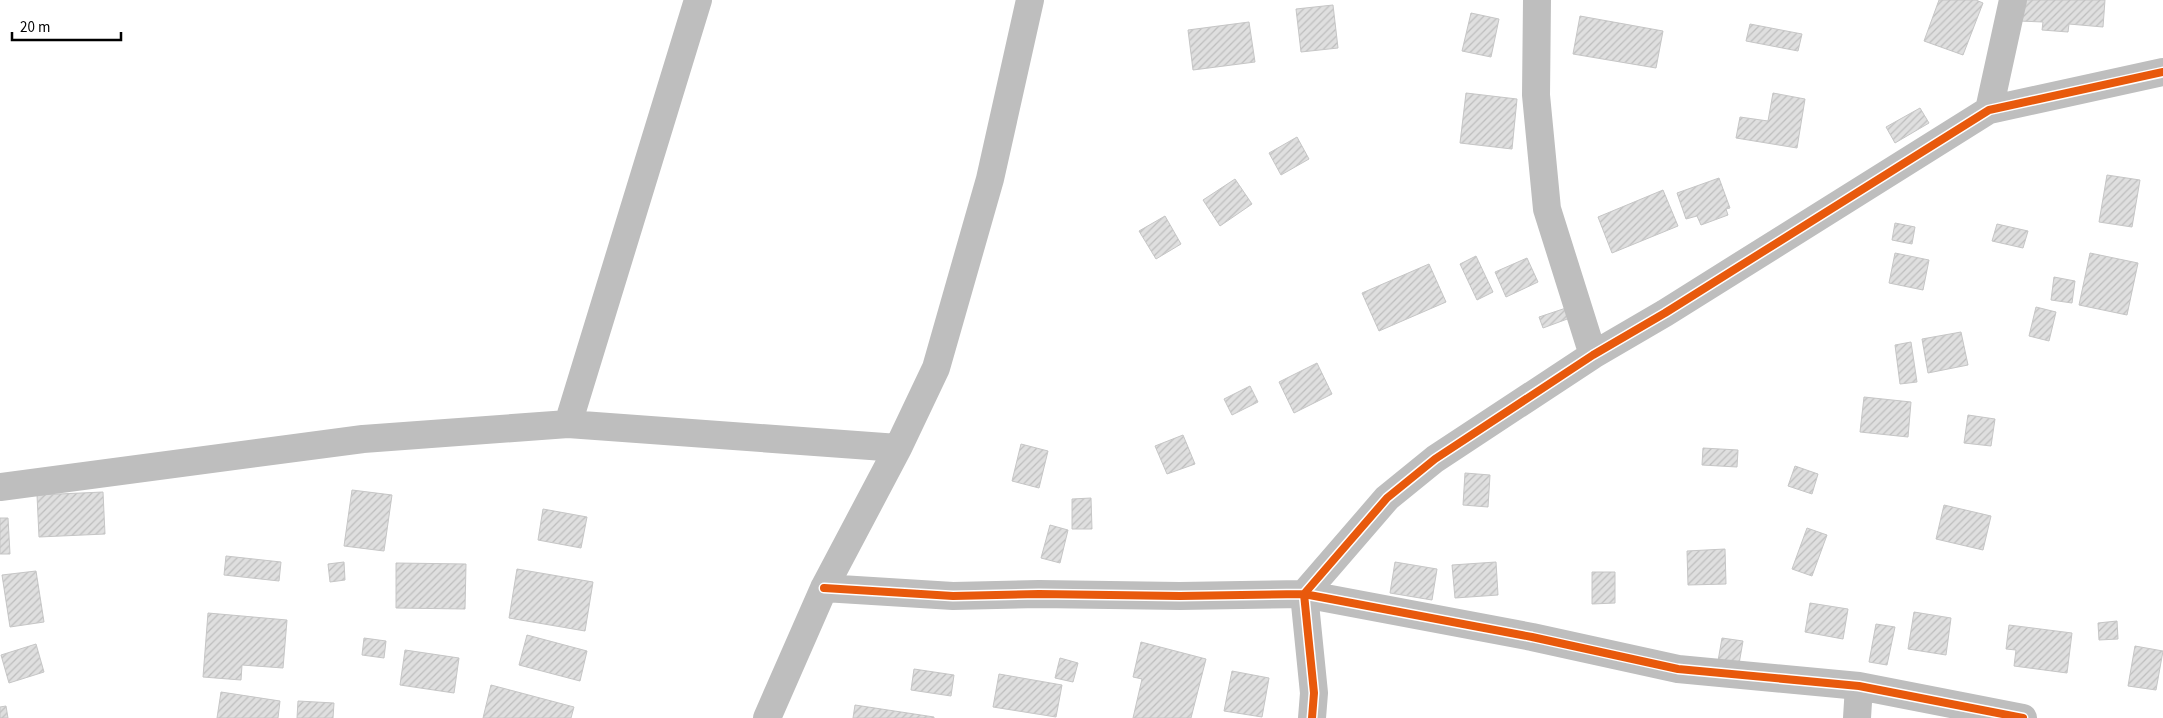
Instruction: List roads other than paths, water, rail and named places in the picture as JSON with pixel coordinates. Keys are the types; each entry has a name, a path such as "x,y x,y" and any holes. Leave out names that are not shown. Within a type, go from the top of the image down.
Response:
{"street":[{"path":"568,424 698,0"},
{"path":"767,718 824,588 898,448 936,368 990,179 1030,0"},
{"path":"1537,0 1536,95 1547,209 1593,355"},
{"path":"1989,110 2013,0"},
{"path":"1312,718 1314,693 1304,594 1387,498 1435,459 1593,355 1665,313 1989,110 2163,72"},
{"path":"0,487 363,439 568,424 898,448"},
{"path":"824,588 953,596 1039,594 1180,596 1304,594 1532,637 1678,669 1859,686 2023,718"},
{"path":"1857,718 1859,686"}]}
